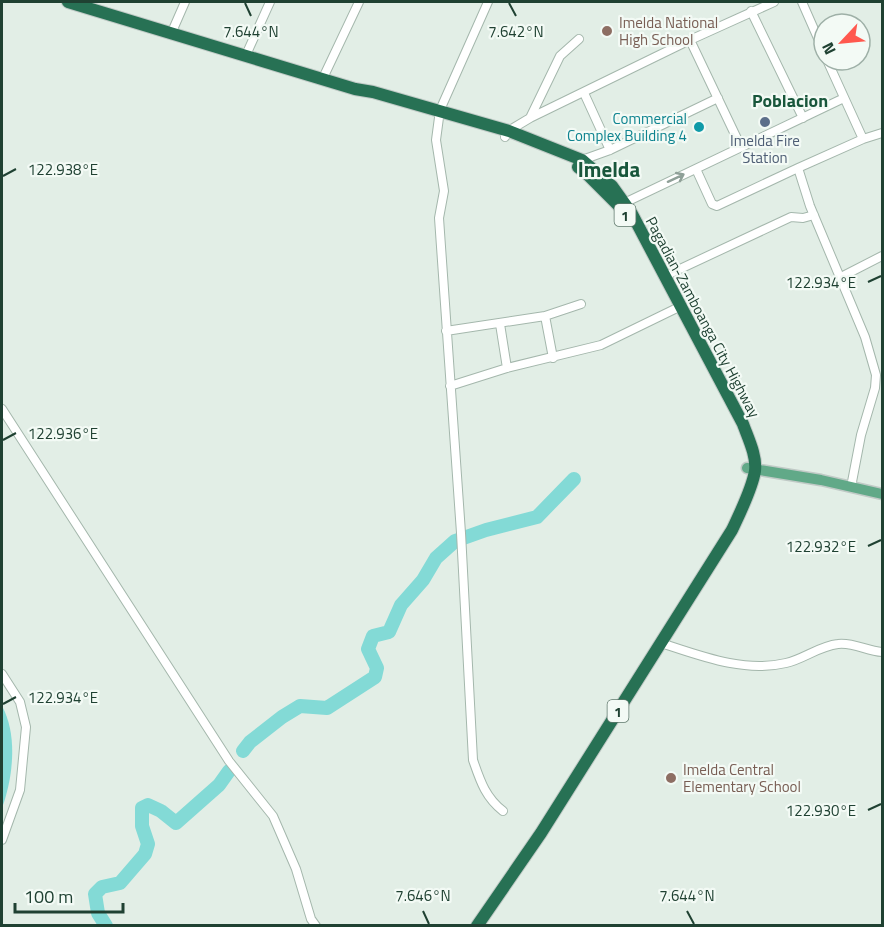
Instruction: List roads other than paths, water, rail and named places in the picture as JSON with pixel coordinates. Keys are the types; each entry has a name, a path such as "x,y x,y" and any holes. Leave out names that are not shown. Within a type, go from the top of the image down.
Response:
{"highway":[{"name":"Pagadian-Zamboanga City Highway","path":"68,2 355,89 373,92 582,160 612,186 740,429 751,469"},
{"name":"Pagadian-Zamboanga City Highway","path":"477,926 541,833 732,530 748,491 753,450 743,424 638,224 621,204 585,172 539,147 507,134"}],"main road":[{"path":"751,469 882,494"}],"street":[{"path":"171,34 185,2"},
{"path":"246,55 270,2"},
{"path":"323,78 359,2"},
{"path":"488,2 440,114 436,140 444,191 439,218 473,760 481,785 492,802 503,811"},
{"path":"507,134 530,118 774,2"},
{"path":"802,2 812,25"},
{"path":"751,11 803,118"},
{"path":"530,118 560,56 579,39"},
{"path":"690,40 741,147"},
{"path":"833,72 863,139"},
{"path":"584,93 610,150"},
{"path":"582,160 610,150 717,98"},
{"path":"621,204 844,98"},
{"path":"696,169 712,204 717,206 863,139 879,134"},
{"path":"798,168 813,212 865,337 876,375 875,388 861,435 851,487"},
{"path":"665,276 791,217 803,218 813,212"},
{"path":"841,278 882,256"},
{"path":"446,332 545,316 580,304"},
{"path":"450,386 507,368 553,358 610,341 677,308"},
{"path":"545,316 553,358"},
{"path":"500,324 507,368"},
{"path":"2,409 229,761 273,816 296,869 311,918 316,926"},
{"path":"661,643 757,668 790,662 836,644 847,644 882,652"},
{"path":"2,674 20,702 26,727 20,790 2,840"}],"water":[{"path":"2,706 10,730 12,757 9,783 2,808"}],"waterway":[{"path":"243,751 250,742 300,706 327,708 375,677 377,668 368,649 373,636 389,632 401,605 423,580 436,558 455,541 486,530 537,517 574,479"},
{"path":"106,926 98,913 95,894 102,887 120,883 145,854 148,844 142,826 142,808 148,805 161,811 176,823 219,785 229,771"}],"place":[{"name":"Imelda National High School","path":"607,31"},
{"name":"Imelda Fire Station","path":"765,122"},
{"name":"Commercial Complex Building 4","path":"699,127"},
{"name":"Imelda Central Elementary School","path":"671,778"}],"district":[{"name":"Poblacion","path":"790,100"},
{"name":"Imelda","path":"609,169"}]}
